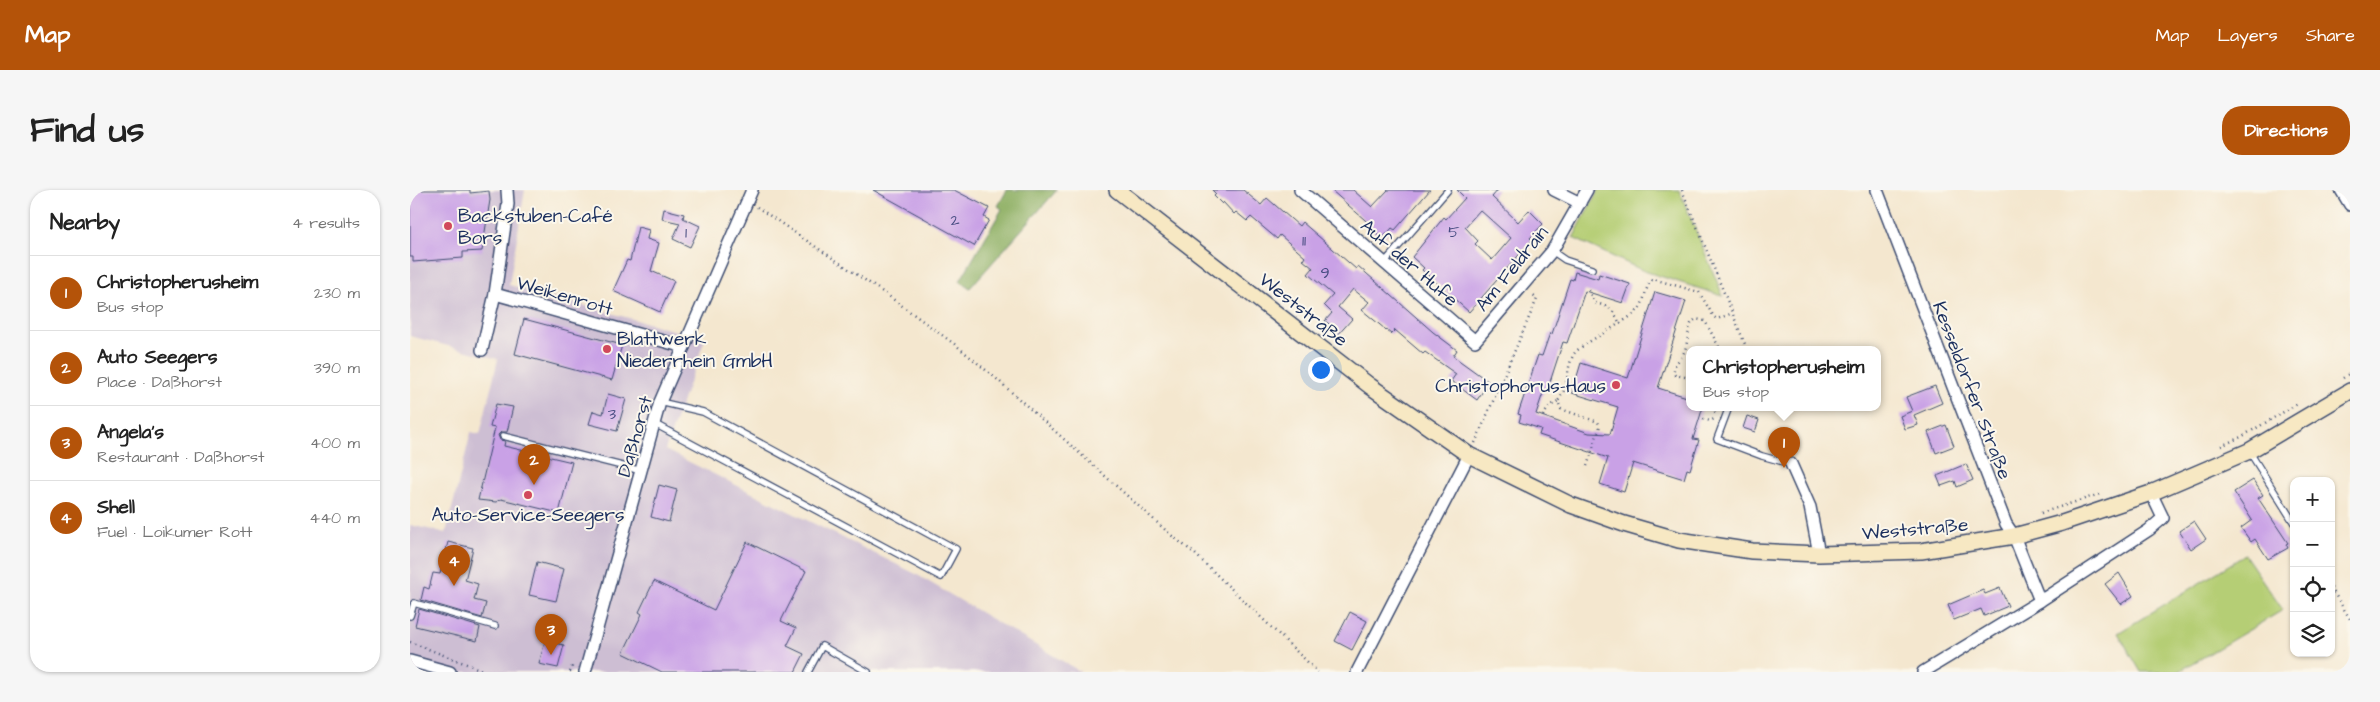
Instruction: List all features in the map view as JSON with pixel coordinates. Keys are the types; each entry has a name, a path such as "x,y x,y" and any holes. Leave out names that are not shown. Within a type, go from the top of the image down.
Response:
{"main road":[{"name":"Weststraße","path":"1117,190 1370,386 1469,456 1518,482 1571,505 1624,524 1679,540 1752,550 1819,554 1921,551 2014,536 2062,523 2151,493 2249,451 2350,391"}],"street":[{"name":"Weikenrott","path":"482,350 495,294 508,204 507,190"},
{"name":"Auf der Hufe","path":"1300,190 1475,341"},
{"path":"1554,190 1580,203"},
{"name":"Am Feldrain","path":"1475,341 1552,251 1587,190"},
{"name":"Kesseldorfer Straße","path":"1877,190 2006,524 2014,536 2040,601"},
{"path":"2341,190 2350,205"},
{"name":"Daßhorst","path":"585,672 660,402 749,195"},
{"name":"Weikenrott","path":"495,294 684,347"},
{"path":"1357,672 1469,456"},
{"path":"1791,464 1810,507 1819,554"},
{"path":"1923,672 2040,601 2149,530 2163,518 2151,493"},
{"path":"410,661 450,672"}],"lane":[{"path":"1384,263 1448,190"},
{"path":"1552,251 1565,260 1592,269"},
{"path":"653,423 941,576 956,549 703,412 660,402"},
{"path":"1728,411 1717,439 1791,464"},
{"path":"503,436 642,471"},
{"path":"2249,451 2293,522"},
{"path":"410,616 414,603 495,626"},
{"path":"808,672 822,646 868,672"}],"path":[{"path":"1682,190 1746,346"},
{"path":"749,195 890,297 999,381 1171,535 1194,553 1318,672"},
{"path":"1542,416 1563,395 1575,352 1637,311 1644,298 1648,283 1652,279 1699,292 1717,319 1733,313"},
{"path":"1469,456 1537,299 1521,288"},
{"path":"1588,290 1595,303 1610,306 1613,309 1620,322"},
{"path":"1686,378 1680,378 1673,371 1674,366 1683,353 1692,322 1696,319 1705,321 1718,346"},
{"path":"1558,400 1561,409 1598,422 1600,426 1587,466"},
{"path":"1703,419 1710,421 1716,414 1715,411"},
{"path":"2335,595 2350,620"},
{"path":"410,642 487,672"}],"shaded area":[{"path":"410,190 525,190 509,285 705,339 665,450 914,573 1081,672 410,672 410,525 446,533 471,432 480,434 498,359 410,336"}],"green space":[{"path":"1007,190 1057,190 970,288 960,281 1002,209 998,206"},
{"path":"1598,190 1679,190 1723,296 1644,271 1573,238"},
{"path":"2245,555 2283,610 2178,672 2141,672 2118,633"}],"building":[{"name":"Backstuben-Café Bors","path":"410,190 470,190 470,193 489,191 490,200 482,251 463,252 463,258 413,262 413,257 410,257"},
{"path":"873,190 954,190 989,208 984,217 989,220 974,246"},
{"path":"1212,190 1243,190 1261,205 1267,198 1299,226 1302,222 1356,269 1358,266 1433,332 1457,350 1453,356 1489,382 1477,400 1451,381 1456,374 1425,352 1423,354 1395,330 1391,334 1362,310 1369,302 1353,289 1338,307 1352,319 1336,337 1328,330 1332,326 1325,321 1332,313 1324,305 1333,295 1308,274 1313,268 1303,260 1305,257 1280,235 1277,239 1251,217 1247,221 1236,212 1234,214 1223,202 1222,204 1214,196 1216,194"},
{"path":"1331,190 1353,190 1372,207 1388,190 1430,190 1395,230 1392,228 1382,239 1371,229 1373,227"},
{"path":"1457,190 1498,190 1492,197 1518,222 1529,210 1543,224 1530,238 1532,240 1469,312 1422,270 1424,268 1412,257 1444,217 1446,219 1465,198","holes":["1480,210 1511,238 1492,260 1475,244 1478,241 1465,227"]},
{"path":"664,209 684,214 683,218 700,226 690,247 673,239 680,223 662,219"},
{"path":"638,227 649,230 647,239 659,243 651,271 674,281 660,312 613,291 627,260 630,261"},
{"name":"Christophorus-Haus","path":"1575,272 1598,279 1599,274 1630,284 1623,303 1585,291 1567,343 1563,342 1547,391 1544,390 1536,414 1589,433 1610,434 1618,407 1572,393 1581,363 1628,378 1655,292 1686,301 1658,388 1686,397 1686,411 1702,411 1693,439 1699,440 1690,470 1687,469 1684,479 1633,463 1624,492 1600,484 1608,458 1539,435 1541,429 1519,422 1521,415 1518,414 1538,355 1542,356 1550,333 1552,334 1570,279 1573,280"},
{"path":"524,319 622,345 612,380 515,354"},
{"path":"1935,386 1942,403 1914,415 1918,425 1905,429 1900,416 1912,411 1906,397"},
{"path":"608,394 626,399 617,431 589,424 593,411 603,414"},
{"path":"496,404 513,407 507,432 501,432 498,435 500,440 505,441 504,446 572,462 559,513 501,499 496,502 478,500 495,428 490,427"},
{"path":"1747,416 1759,420 1755,432 1743,428"},
{"path":"1946,425 1954,446 1936,453 1928,432"},
{"path":"1966,464 1973,480 1957,487 1955,481 1941,486 1937,476"},
{"path":"2253,480 2263,495 2258,498 2288,543 2286,544 2288,548 2268,559 2255,539 2251,542 2241,528 2252,520 2234,492"},
{"path":"659,485 677,490 669,522 651,517"},
{"path":"2194,521 2206,539 2191,549 2179,531"},
{"path":"448,542 473,548 465,580 478,584 474,600 486,603 482,618 421,600 424,587 429,589 433,573 440,574"},
{"path":"747,542 806,571 781,621 796,628 787,646 804,654 795,672 662,672 623,653 642,614 639,612 654,581 714,610"},
{"path":"537,562 564,569 556,601 529,595"},
{"path":"2119,573 2133,596 2121,604 2105,584"},
{"path":"2000,588 2008,606 1984,616 1981,609 1954,620 1948,605 1983,590 1985,594"},
{"path":"419,609 480,627 477,641 415,626"},
{"path":"1350,612 1367,621 1352,650 1335,641"},
{"path":"545,641 564,645 558,668 539,664"}],"place":[{"name":"Backstuben-Café Bors","path":"448,226"},
{"name":"Blattwerk Niederrhein GmbH","path":"607,349"},
{"name":"Christophorus-Haus","path":"1616,385"},
{"name":"Christopherusheim","path":"1784,468"},
{"name":"Auto Seegers","path":"534,485"},
{"name":"Auto-Service-Seegers","path":"528,495"},
{"name":"Shell","path":"454,586"},
{"name":"Angela's","path":"551,655"}]}
